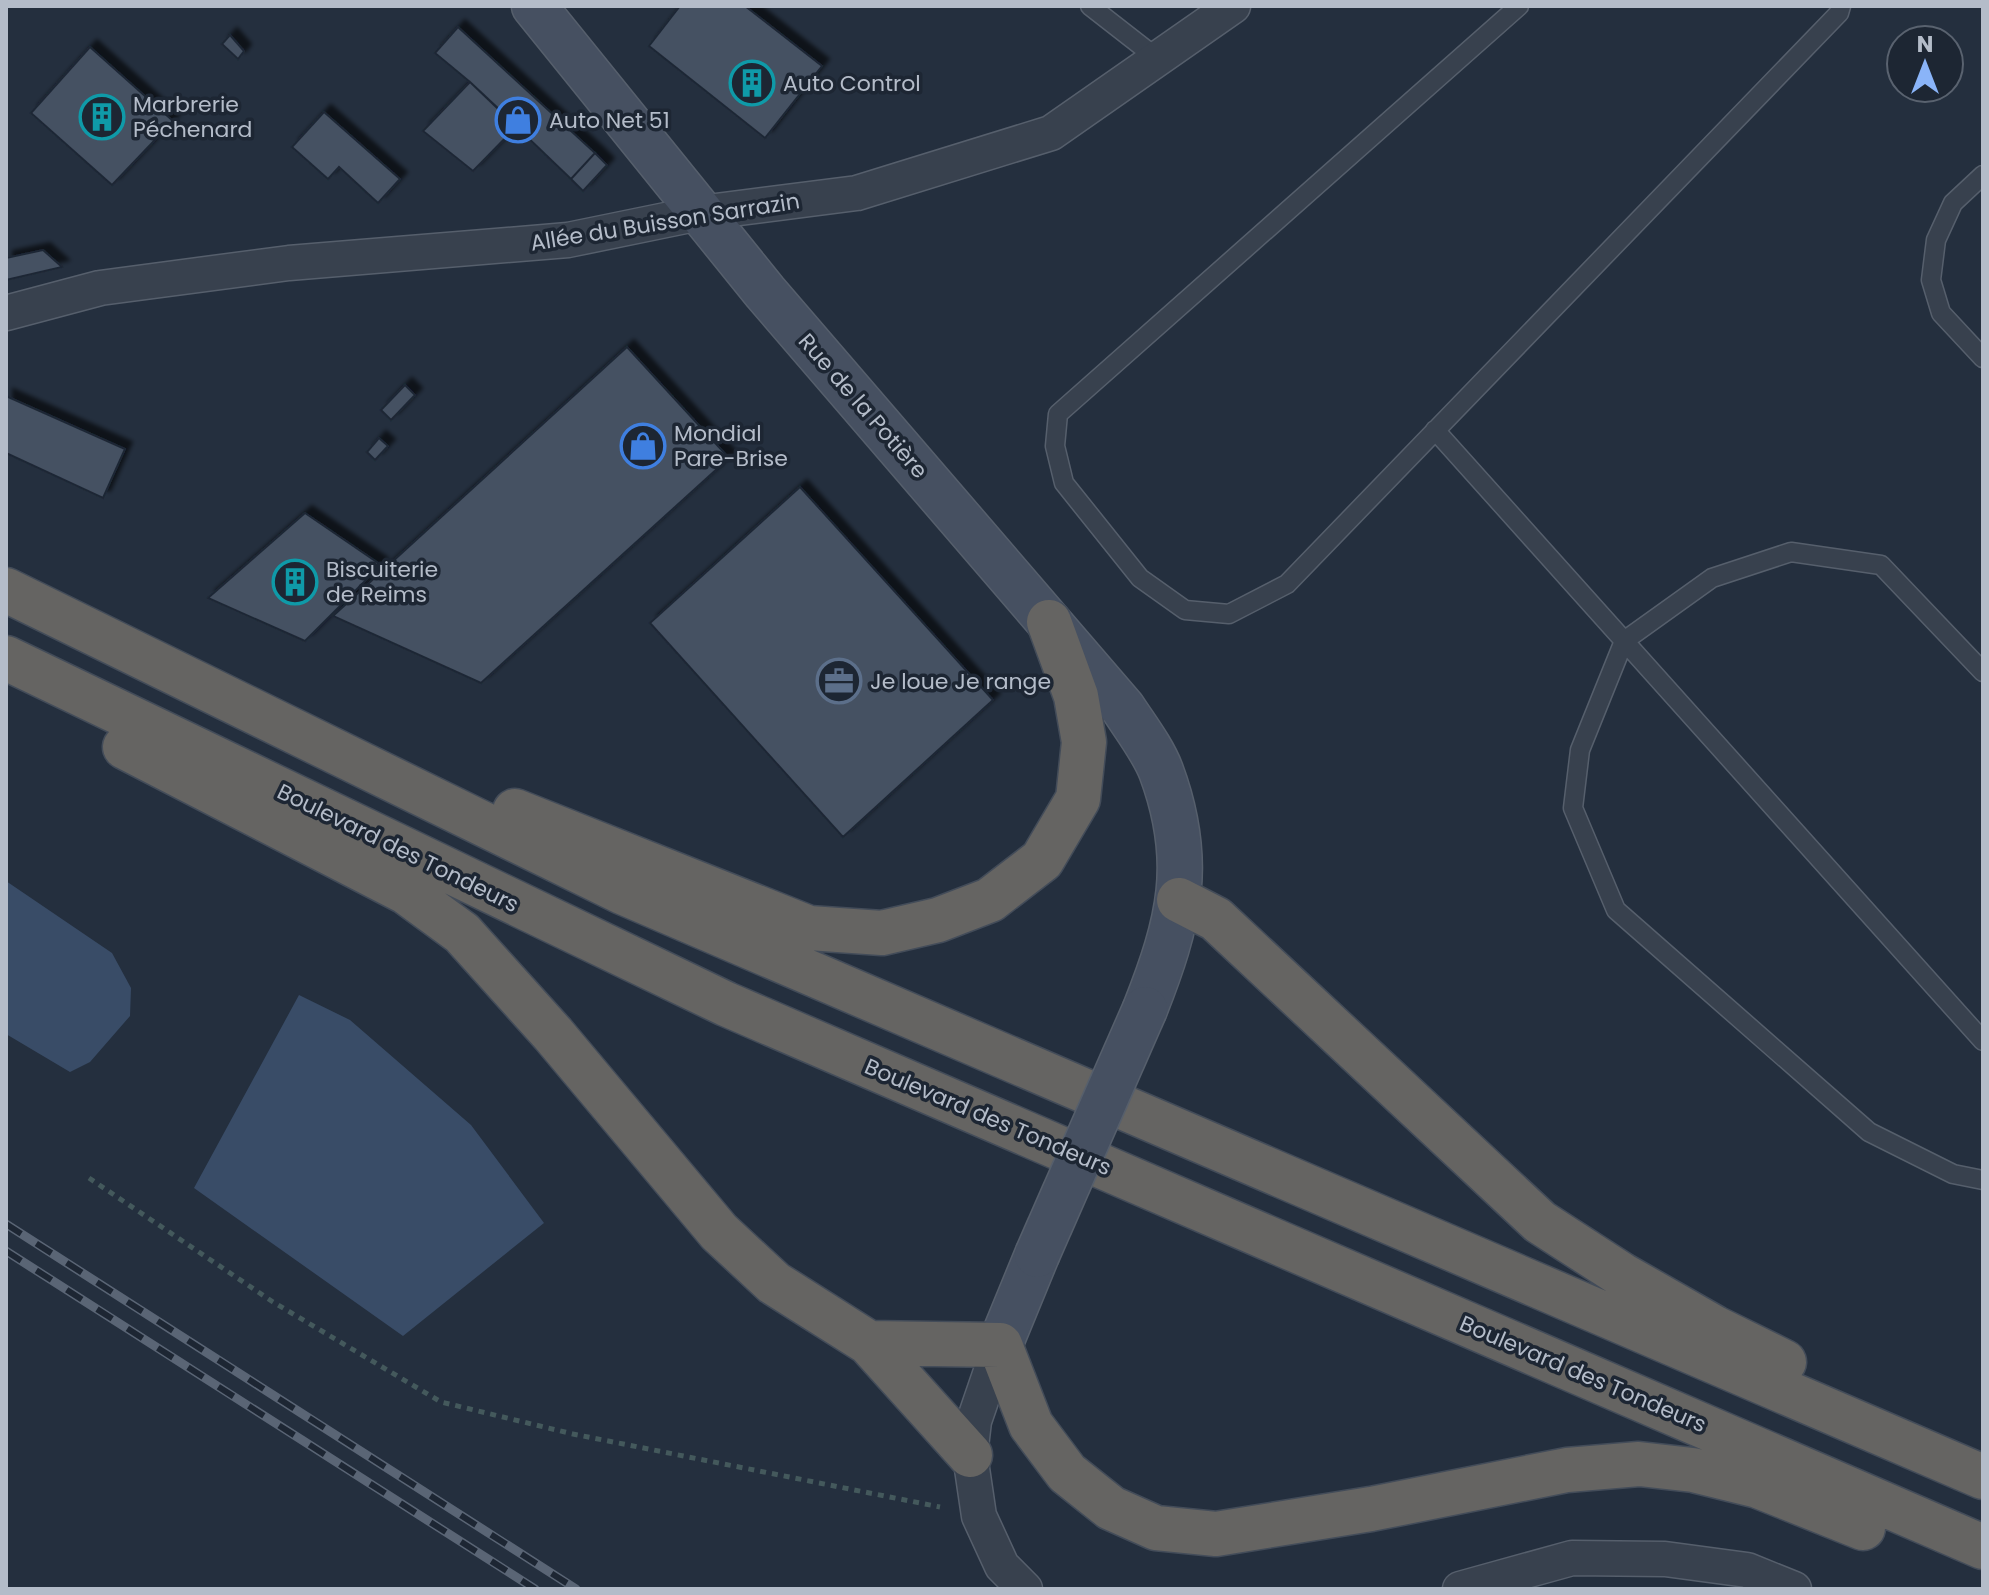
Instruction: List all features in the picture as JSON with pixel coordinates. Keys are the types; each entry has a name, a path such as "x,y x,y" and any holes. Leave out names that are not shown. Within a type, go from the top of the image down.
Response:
{"highway":[{"path":"6,590 622,892 1983,1477"},
{"path":"209,689 809,928 882,933 938,920 990,900 1042,860 1078,799 1084,742 1076,696 1049,622"},
{"name":"Boulevard des Tondeurs","path":"6,658 726,1004 1983,1547"},
{"path":"6,668 103,736 406,892 462,933 553,1034 719,1232 774,1283 869,1343 970,1455"},
{"path":"1179,900 1216,919 1540,1222 1622,1275 1715,1328 1983,1452"},
{"path":"869,1343 1000,1345 1031,1425 1067,1473 1111,1508 1156,1528 1216,1534 1371,1509 1567,1470 1639,1464 1693,1470 1758,1486 1838,1516 1983,1579"}],"main road":[{"name":"Rue de la Potière","path":"534,6 765,292 1123,708 1161,769 1174,816 1181,868 1179,900 1166,956 1000,1345"}],"street":[{"name":"Allée du Buisson Sarrazin","path":"6,313 100,288 289,263 568,240 700,213 857,193 1051,133 1233,6"},
{"path":"1000,1345 974,1421 970,1455 979,1516 1002,1566 1025,1589"},
{"path":"1460,1589 1572,1558 1665,1559 1747,1570 1794,1589"}],"lane":[{"path":"1090,6 1158,59"},
{"path":"1519,6 1058,414 1055,446 1064,483 1140,578 1185,610 1229,614 1287,584 1839,13 1841,6"},
{"path":"1983,175 1953,203 1936,240 1931,280 1941,313 1983,358"},
{"path":"1435,430 1983,1041"},
{"path":"1983,672 1881,565 1791,552 1712,578 1624,641 1580,750 1573,808 1616,910 1869,1132 1953,1174 1983,1180"}],"path":[{"path":"89,1178 273,1302 441,1402 573,1434 979,1516"}],"water":[{"path":"6,881 112,953 131,988 130,1016 90,1062 70,1072 6,1034"},
{"path":"299,995 350,1020 471,1125 544,1223 403,1336 194,1188"}],"building":[{"name":"Auto Control","path":"680,6 745,6 822,66 765,138 649,46"},
{"path":"458,27 595,153 571,179 470,82 435,53"},
{"path":"230,35 244,51 238,59 222,44"},
{"name":"Marbrerie Péchenard","path":"90,47 173,121 112,185 31,113"},
{"path":"470,82 517,126 473,171 423,131"},
{"path":"324,112 400,179 378,203 339,167 328,179 292,147"},
{"path":"595,153 607,165 583,191 571,179"},
{"path":"43,250 62,267 6,280 6,258"},
{"path":"627,347 729,458 481,683 333,616"},
{"path":"405,385 415,395 391,420 381,410"},
{"path":"6,396 125,449 103,498 6,453"},
{"path":"379,438 388,446 375,460 367,452"},
{"path":"800,487 993,700 843,837 650,623"},
{"name":"Biscuiterie de Reims","path":"305,513 381,565 305,641 208,598"}],"railway":[{"path":"6,1224 576,1589"},
{"path":"6,1251 535,1589"}],"place":[{"name":"Auto Control","path":"752,83"},
{"name":"Marbrerie Péchenard","path":"102,117"},
{"name":"Auto Net 51","path":"518,120"},
{"name":"Mondial Pare-Brise","path":"643,446"},
{"name":"Biscuiterie de Reims","path":"295,582"},
{"name":"Je loue Je range","path":"839,681"}]}
